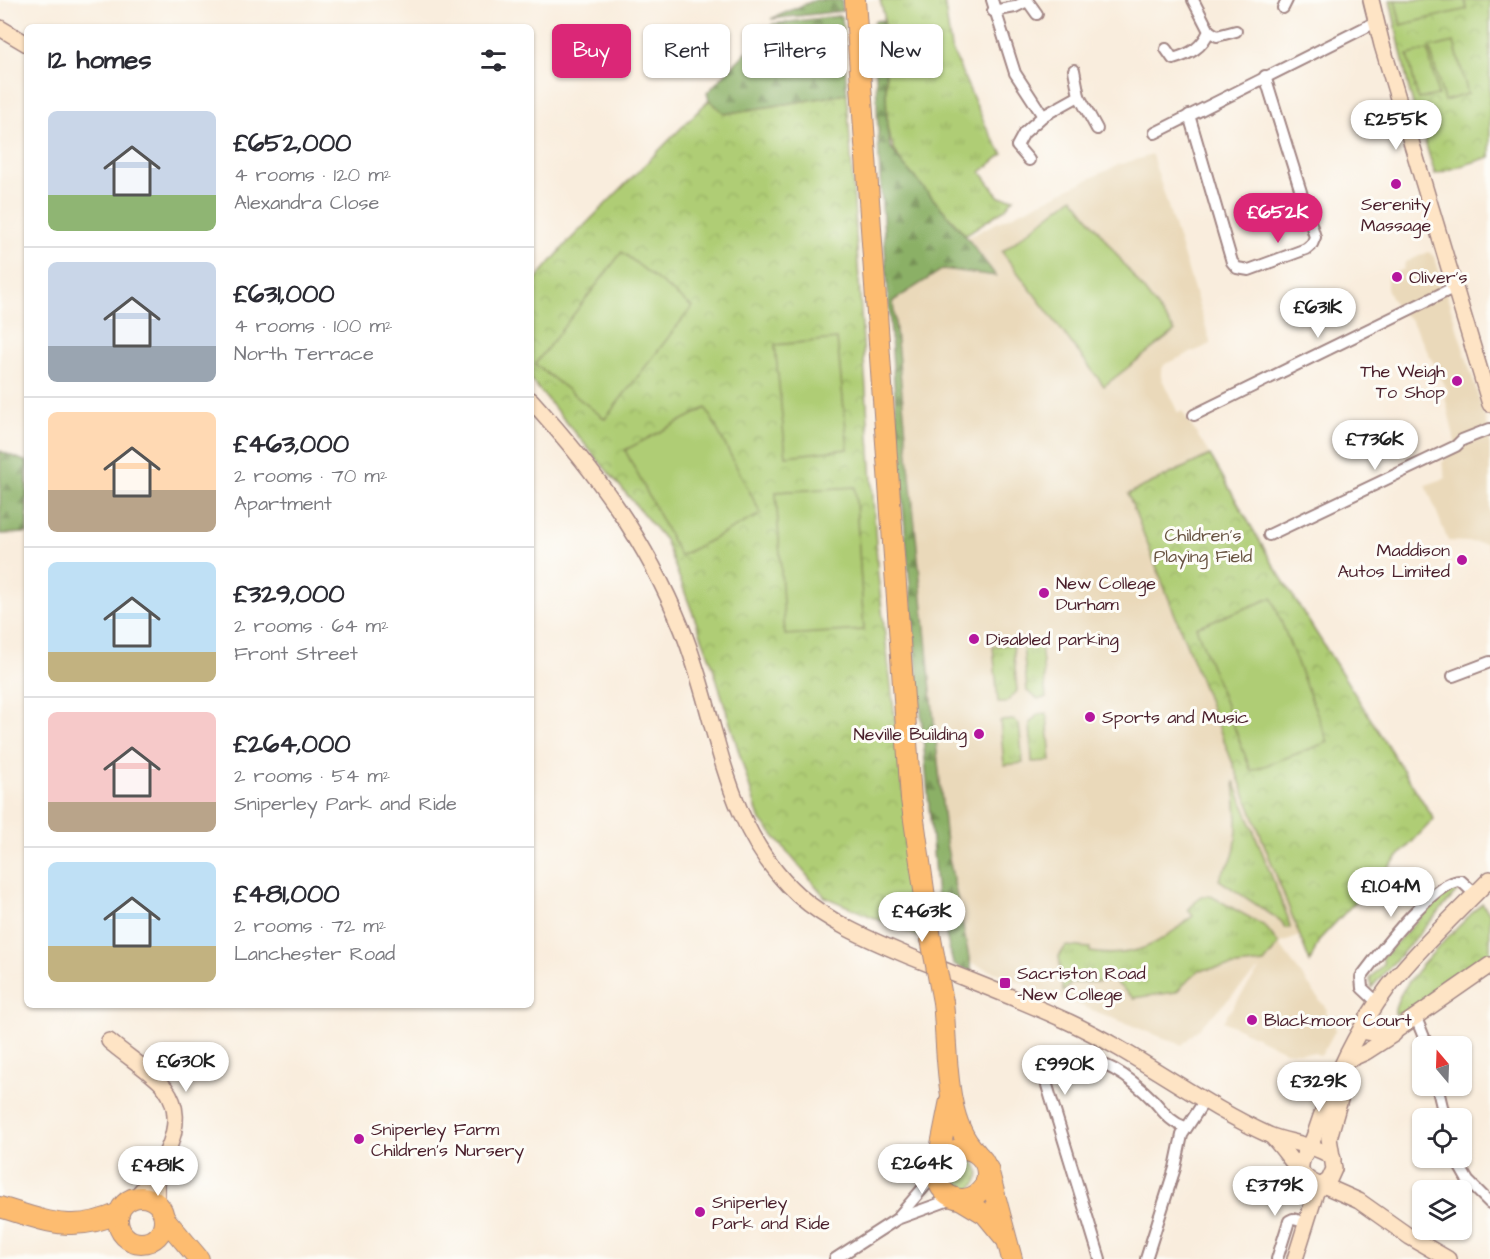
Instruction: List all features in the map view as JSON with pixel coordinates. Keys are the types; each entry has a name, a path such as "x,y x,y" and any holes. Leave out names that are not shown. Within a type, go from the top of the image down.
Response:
{"highway":[{"path":"855,0 911,799 931,939 943,1002 951,1098 964,1140 982,1159 988,1176 978,1194 958,1199"},
{"path":"951,1098 937,1170 941,1188 985,1214 1005,1239"},
{"path":"937,1170 949,1152 962,1148 982,1159 1012,1259"},
{"path":"127,1238 118,1224 119,1213 125,1203 135,1198 147,1197 161,1211 196,1256"},
{"path":"0,1207 62,1226 127,1238 137,1243 153,1240 196,1256"},
{"path":"153,1240 162,1231 161,1211"},
{"path":"62,1226 102,1220 119,1213"}],"main road":[{"path":"1371,0 1490,404"},
{"path":"0,28 24,42"},
{"path":"534,403 586,462 644,547 666,591 697,669 726,781 750,834 772,867 798,894 824,915 859,935 1072,1023 1269,1135 1309,1149 1325,1150 1334,1161 1333,1174 1316,1192 1294,1259"},
{"path":"1306,1220 1300,1162 1309,1149 1333,1081 1378,1003 1408,964 1490,879"},
{"path":"1345,1063 1377,1046 1490,965"},
{"path":"1361,1031 1386,1033 1413,1019"},
{"path":"109,1041 161,1083 169,1095 175,1113 175,1127 171,1143 156,1175 135,1198"},
{"path":"1345,1063 1341,1096 1329,1138 1334,1161 1341,1178 1359,1201"},
{"path":"1269,1135 1288,1153 1301,1174 1311,1183 1322,1185 1359,1201 1410,1238 1448,1259"},
{"path":"156,1175 161,1211"}],"street":[{"path":"1193,0 1209,31 1217,36 1236,31"},
{"path":"1036,14 1027,1 1015,8 993,6 1015,73 1043,116"},
{"path":"1155,133 1376,22"},
{"path":"1166,49 1171,64 1200,46 1209,31"},
{"path":"1074,70 1079,96 1097,129"},
{"path":"1189,115 1232,262 1237,268 1249,270 1306,249 1315,237 1265,76"},
{"path":"1029,160 1017,146 1024,133 1043,116 1079,96"},
{"path":"1194,415 1455,287"},
{"path":"1269,535 1385,482 1456,446 1462,440 1490,429"},
{"path":"1453,676 1490,662"},
{"path":"1378,1003 1362,988 1361,977 1393,937 1447,884 1461,881 1475,894"},
{"path":"1413,1019 1422,1036"},
{"path":"1100,1259 1046,1082 1048,1070 1057,1062 1073,1059 1103,1065 1139,1087 1174,1124 1185,1127"},
{"path":"1146,1259 1185,1127 1205,1100"},
{"path":"1461,1168 1468,1181 1490,1203"},
{"path":"897,1219 937,1170"},
{"path":"835,1259 897,1219 958,1199"},
{"path":"1277,1259 1290,1219 1306,1220"}],"shaded area":[{"name":"New College Durham","path":"1152,155 1211,344 1165,364 1161,370 1161,377 1178,413 1182,411 1210,455 1128,494 1434,819 1319,940 1310,962 1300,936 1279,944 1327,1010 1326,1013 1336,1029 1321,1056 1314,1053 1285,1051 1223,1021 1261,967 1182,1045 971,963 946,843 893,301 934,253 1118,165"},
{"path":"1429,252 1435,258 1490,434 1490,554 1486,543 1448,541 1426,485 1446,478 1442,463 1456,446 1445,397 1448,391 1411,320 1396,308 1387,288 1387,276 1404,269 1405,262"}],"green space":[{"path":"815,0 842,0 842,11 771,19"},
{"path":"880,0 944,0 951,48 987,129 1003,154 981,172 999,197 1014,198 1005,209 965,235 908,172 892,143 887,127 886,78 943,78 943,24 884,24"},
{"path":"1390,0 1490,0 1490,157 1435,174 1410,94"},
{"path":"1395,0 1465,0 1467,9 1401,25"},
{"path":"838,16 842,17 842,24 773,24"},
{"path":"884,20 884,24 874,24 874,21"},
{"path":"1454,42 1468,94 1444,101 1430,48"},
{"path":"1428,50 1438,95 1418,99 1408,55"},
{"path":"742,56 742,78 846,78 847,94 725,114 709,100 707,93 721,78 730,78 730,69"},
{"path":"876,78 886,78 890,146 901,162 965,235 996,276 943,269 893,301 946,843 972,972 953,964 937,898 901,483 879,160"},
{"path":"847,94 878,576 921,938 825,897 759,818 712,664 665,540 534,384 534,282 567,243 709,100 725,114"},
{"path":"1073,197 1175,331 1104,386 1002,252"},
{"path":"622,252 692,307 605,419 535,364"},
{"path":"837,339 848,449 786,456 775,345"},
{"path":"706,408 761,514 680,556 625,450"},
{"path":"0,451 24,461 24,533 0,534"},
{"name":"Children's Playing Field","path":"1210,455 1277,571 1434,819 1319,940 1310,962 1128,494"},
{"path":"855,487 864,630 785,635 776,492"},
{"path":"1272,598 1328,742 1251,771 1196,627"},
{"path":"1041,642 1046,698 1038,699 1027,691 1023,644"},
{"path":"1013,644 1017,691 1006,703 998,703 993,646"},
{"path":"1047,713 1051,761 1032,762 1030,723 1038,714"},
{"path":"1013,720 1019,724 1023,763 1004,765 1000,721"},
{"path":"1234,781 1290,928 1285,928 1281,921 1219,880 1232,859 1235,847 1237,819"},
{"path":"1462,886 1371,988 1370,978 1383,964 1383,957 1445,891"},
{"path":"1201,896 1211,896 1265,926 1279,944 1264,963 1199,970 1176,992 1133,998 1114,981 1072,983 1063,992 1059,956 1066,946 1090,948 1090,952 1106,954 1146,947 1157,942 1193,916 1188,910"},
{"path":"1482,903 1490,914 1490,953 1406,1012 1395,1014 1397,1002 1416,973"},
{"path":"962,1157 974,1162 979,1174 974,1186 962,1191 950,1186 945,1174 950,1162"}],"place":[{"name":"Serenity Massage","path":"1396,184"},
{"name":"Oliver's","path":"1397,277"},
{"name":"The Weigh To Shop","path":"1457,381"},
{"name":"Maddison Autos Limited","path":"1462,560"},
{"name":"New College Durham","path":"1044,593"},
{"name":"Disabled parking","path":"974,639"},
{"name":"Sports and Music","path":"1090,717"},
{"name":"Neville Building","path":"979,734"},
{"name":"Sacriston Road -New College","path":"1005,983"},
{"name":"Blackmoor Court","path":"1252,1020"},
{"name":"Sniperley Farm Children's Nursery","path":"359,1139"},
{"name":"Sniperley Park and Ride","path":"700,1212"}]}
